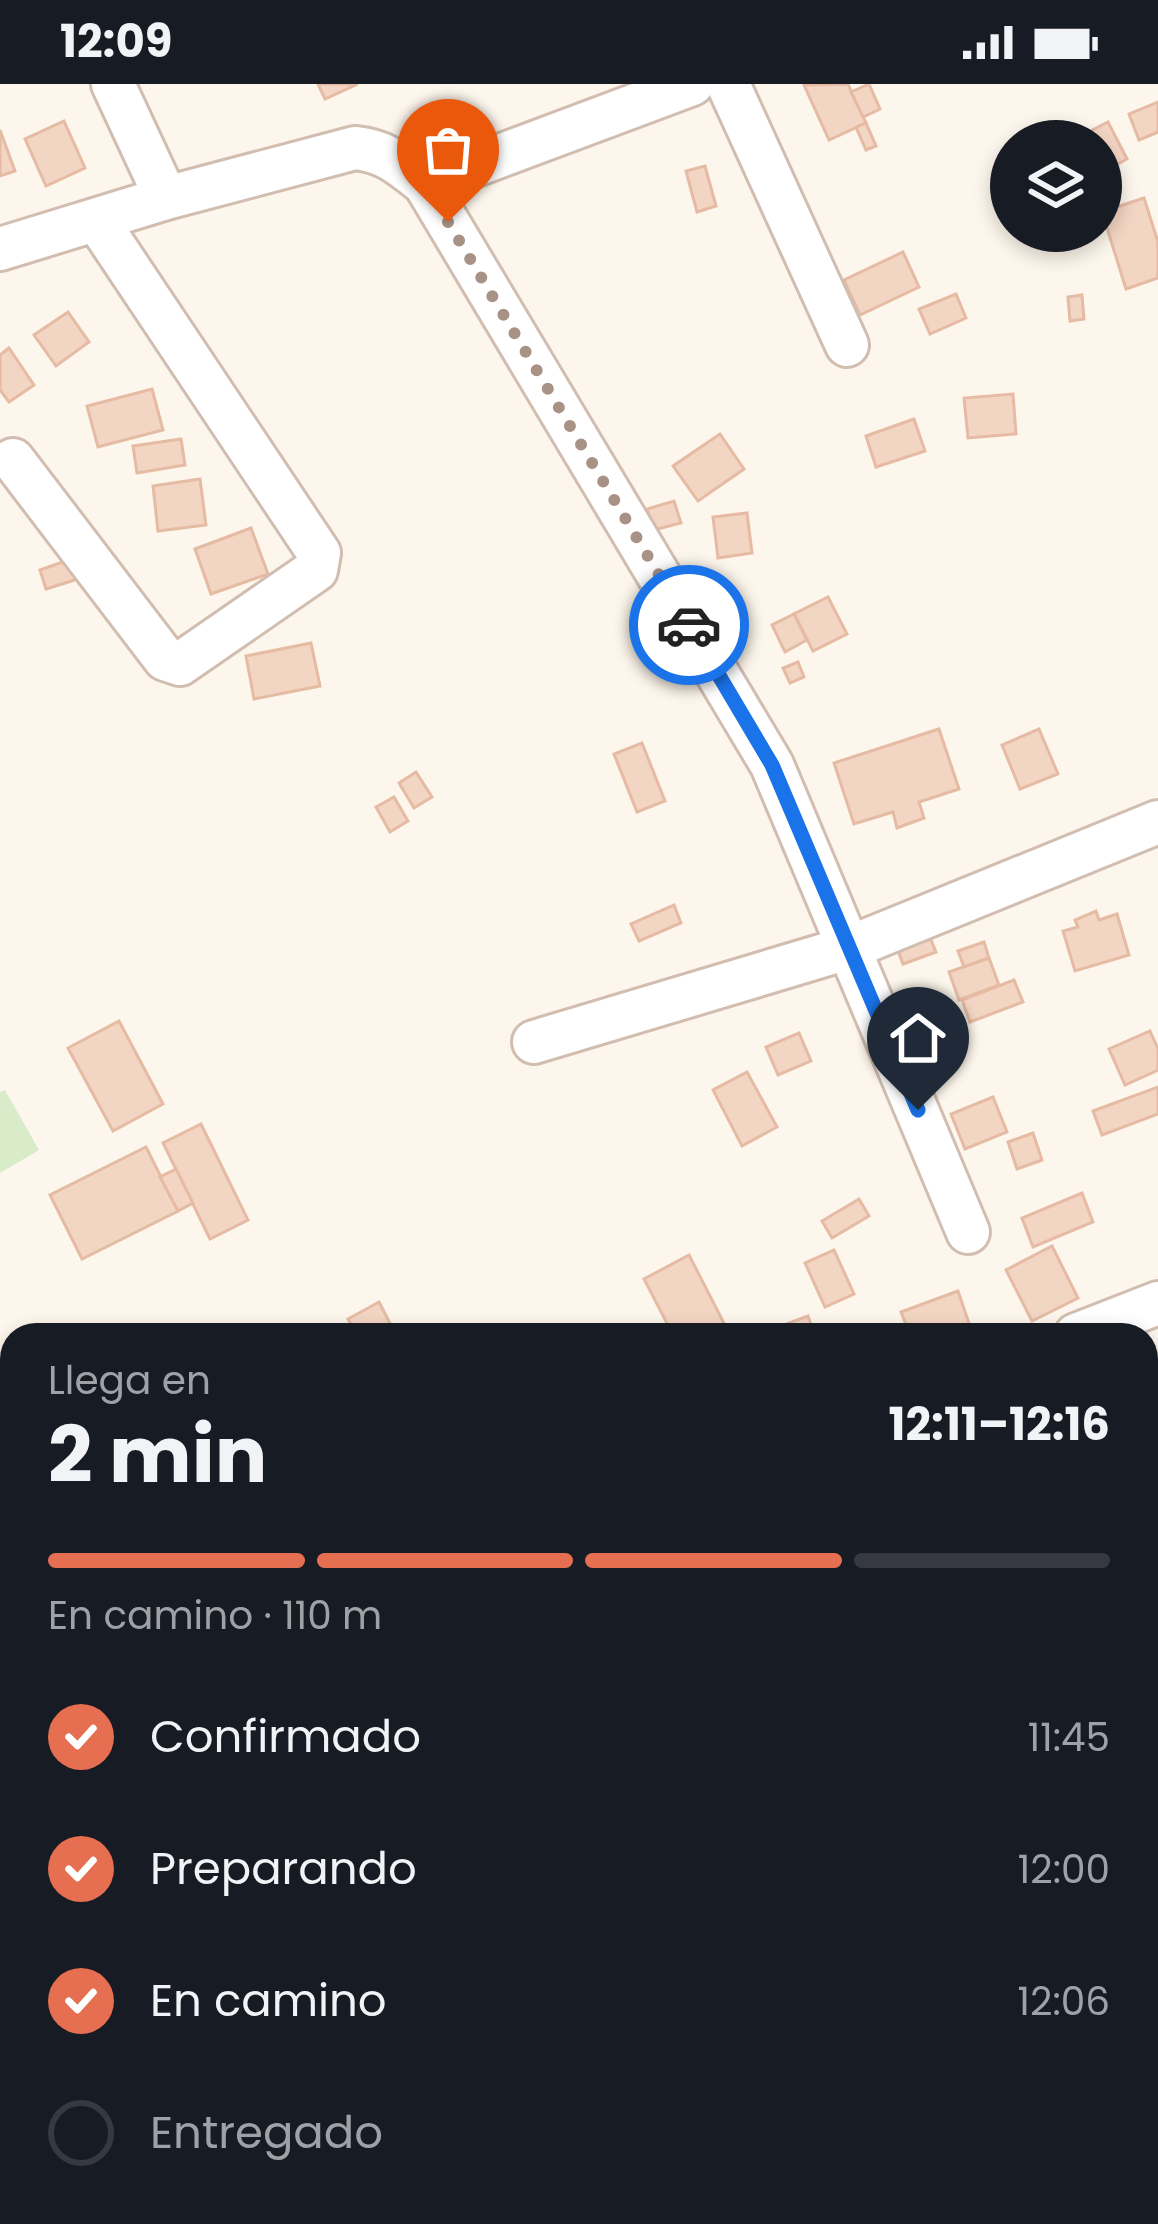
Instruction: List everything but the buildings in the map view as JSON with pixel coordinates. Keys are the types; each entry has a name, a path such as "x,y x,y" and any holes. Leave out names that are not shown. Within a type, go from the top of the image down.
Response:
{"street":[{"path":"113,84 166,198"},
{"path":"425,184 692,84"},
{"path":"728,84 847,346"},
{"path":"0,249 166,198 356,148 394,158 425,184 772,765 968,1232"},
{"path":"13,460 165,659 180,664 316,570 319,553 98,222"},
{"path":"534,1042 851,947 1158,822"},
{"path":"1107,1323 1158,1303"}],"green space":[{"path":"5,1090 39,1150 0,1173 0,1092"}],"way so far":[{"path":"448,222 689,625"}],"route":[{"path":"689,625 772,765 918,1110"}]}
